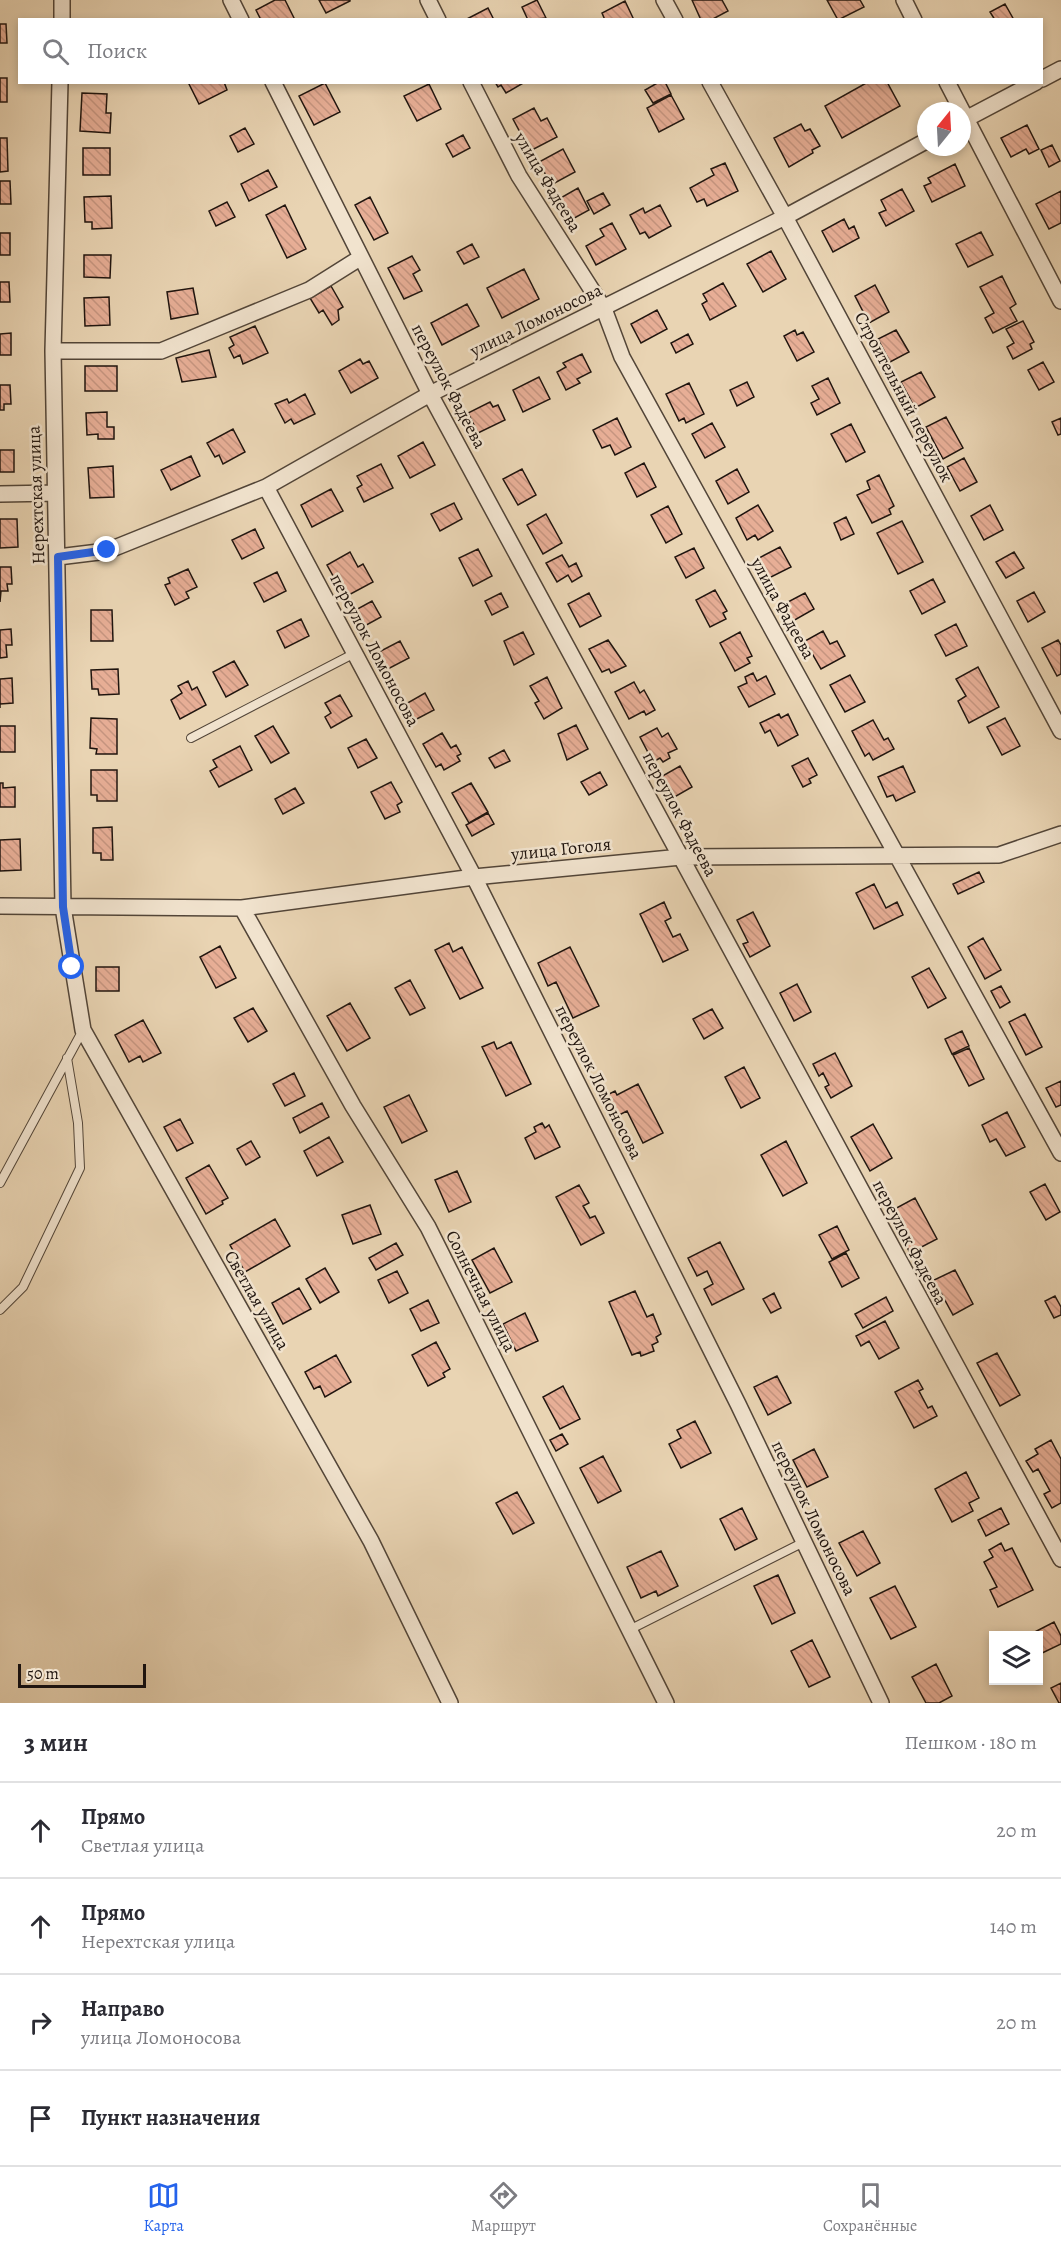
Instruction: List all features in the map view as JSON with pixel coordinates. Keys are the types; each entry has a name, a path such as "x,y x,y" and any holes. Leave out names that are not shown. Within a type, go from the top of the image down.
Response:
{"street":[{"path":"62,0 62,18"},
{"path":"231,0 241,18"},
{"path":"428,0 437,18"},
{"path":"664,0 674,18"},
{"path":"904,0 913,18"},
{"path":"1043,78 1061,69"},
{"name":"Нерехтская улица","path":"60,84 53,351 63,907"},
{"name":"переулок Фадеева","path":"274,84 430,394 1061,1559"},
{"name":"улица Фадеева","path":"472,84 519,176 604,309 622,357 1061,1152"},
{"name":"Строительный переулок","path":"711,84 1061,731"},
{"path":"948,84 956,102"},
{"path":"971,116 1032,84"},
{"path":"971,133 1061,301"},
{"name":"улица Ломоносова","path":"58,557 107,550 266,487 430,394 785,217 917,146"},
{"path":"53,351 160,351 309,290 360,258"},
{"name":"переулок Ломоносова","path":"266,487 474,877 804,1542 880,1703"},
{"path":"0,494 55,493"},
{"name":"улица Гоголя","path":"0,906 242,908 474,877 681,856 999,855 1061,834"},
{"name":"Светлая улица","path":"63,907 82,1030 371,1541 450,1703"},
{"name":"Солнечная улица","path":"242,908 353,1106 428,1227 666,1703"}],"lane":[{"path":"191,738 355,653"},
{"path":"0,1183 82,1030"},
{"path":"0,1310 23,1287 80,1168 78,1123 68,1058"},
{"path":"629,1630 804,1542"}],"building":[{"path":"275,0 285,0 294,18 260,18 256,10"},
{"path":"319,0 350,0 350,1 326,13"},
{"path":"537,0 546,18 527,18 522,7"},
{"path":"692,0 722,0 728,11 715,18 700,18"},
{"path":"827,0 860,0 864,7 842,18 837,18"},
{"path":"625,1 633,18 604,18 602,13"},
{"path":"1005,4 1013,18 994,18 990,12"},
{"path":"488,8 493,18 469,18"},
{"path":"0,24 6,24 7,43 0,43"},
{"path":"0,78 7,78 7,102 0,102"},
{"path":"189,84 225,84 227,90 199,104"},
{"path":"326,84 340,112 314,125 299,96"},
{"path":"429,84 441,109 417,121 404,96"},
{"path":"496,84 522,84 506,93 501,85 498,87"},
{"path":"656,84 666,84 671,94 653,103 645,90"},
{"path":"864,84 888,84 900,106 842,138 825,106"},
{"path":"82,93 107,94 106,113 111,113 110,133 80,131"},
{"path":"671,95 684,119 659,132 647,108"},
{"path":"534,108 541,121 547,118 557,137 530,151 513,119"},
{"path":"801,124 805,131 810,129 820,146 812,150 813,153 789,167 774,138"},
{"path":"1027,125 1039,149 1029,154 1026,149 1011,157 1001,138"},
{"path":"245,128 254,144 238,152 230,136"},
{"path":"463,135 470,148 453,157 446,144"},
{"path":"0,138 7,138 8,171 0,172"},
{"path":"1052,145 1060,161 1049,167 1041,150"},
{"path":"83,148 110,148 110,175 83,175"},
{"path":"563,149 575,172 551,185 539,162"},
{"path":"725,163 738,191 707,206 704,199 697,202 690,188 714,175 711,169"},
{"path":"955,164 965,186 932,202 924,186 931,183 928,178"},
{"path":"268,170 277,187 249,201 241,184"},
{"path":"0,181 10,181 11,204 0,204"},
{"path":"578,188 589,210 569,221 557,200"},
{"path":"902,189 914,211 886,226 879,213 886,210 881,200"},
{"path":"1061,191 1061,223 1049,229 1036,204"},
{"path":"603,193 610,205 594,214 587,201"},
{"path":"111,196 112,228 92,229 92,222 85,222 84,197"},
{"path":"370,197 388,233 374,240 355,205"},
{"path":"227,202 235,217 216,226 209,211"},
{"path":"285,205 306,249 287,258 266,215"},
{"path":"660,205 671,226 649,238 645,232 640,234 630,215 643,208 645,213"},
{"path":"844,219 849,229 854,226 859,238 833,252 822,231"},
{"path":"612,223 626,249 596,265 586,246 604,236 600,229"},
{"path":"981,232 993,255 968,267 956,244"},
{"path":"0,233 10,233 10,255 0,255"},
{"path":"472,244 479,257 464,264 457,252"},
{"path":"771,251 786,279 763,292 747,264"},
{"path":"84,255 111,255 110,278 84,277"},
{"path":"412,256 420,270 413,274 422,291 404,299 388,268"},
{"path":"524,269 539,299 502,318 487,288"},
{"path":"1002,276 1016,304 1010,308 1017,321 993,333 985,318 994,313 980,287"},
{"path":"0,282 9,282 10,302 0,302"},
{"path":"723,283 736,306 710,320 702,304 707,301 703,294"},
{"path":"875,285 889,312 869,323 855,296"},
{"path":"331,286 343,307 338,310 339,320 332,325 323,310 319,313 310,298"},
{"path":"193,288 198,314 171,319 167,292"},
{"path":"109,297 110,325 85,326 84,298"},
{"path":"467,304 479,326 442,345 431,323"},
{"path":"657,310 667,329 641,343 631,324"},
{"path":"1023,321 1034,342 1030,344 1032,349 1013,359 1007,347 1014,343 1006,329"},
{"path":"255,326 268,353 243,364 240,355 234,358 229,348 234,345 230,337"},
{"path":"795,330 797,335 803,332 814,352 797,361 784,336"},
{"path":"896,330 909,352 890,362 878,339"},
{"path":"11,333 11,355 0,355 0,334"},
{"path":"688,334 693,344 676,353 671,343"},
{"path":"209,350 216,377 182,382 176,358"},
{"path":"582,354 591,372 577,379 580,383 566,390 557,372 566,367 563,363"},
{"path":"360,359 363,364 369,361 378,378 351,393 339,371"},
{"path":"1043,362 1054,382 1039,390 1028,370"},
{"path":"85,366 117,366 117,391 85,391"},
{"path":"921,372 935,397 915,408 901,382"},
{"path":"539,377 550,399 523,412 513,390"},
{"path":"828,378 840,403 817,415 811,403 819,399 812,386"},
{"path":"747,382 754,397 737,406 730,390"},
{"path":"689,383 704,414 686,423 684,418 679,421 666,394"},
{"path":"0,385 10,385 11,404 4,404 4,410 0,410"},
{"path":"305,394 315,414 294,424 291,419 285,423 275,404 287,399 289,403"},
{"path":"490,402 493,407 498,405 505,420 478,433 468,413"},
{"path":"107,412 107,427 114,427 114,439 98,439 98,434 87,435 86,413"},
{"path":"946,417 963,448 943,459 926,427"},
{"path":"617,418 631,447 615,455 610,445 602,448 593,430"},
{"path":"1061,418 1061,434 1058,435 1052,422"},
{"path":"712,423 725,447 705,458 692,434"},
{"path":"851,424 865,452 846,462 831,434"},
{"path":"233,429 245,452 223,464 219,455 215,457 207,443"},
{"path":"423,442 435,465 410,478 398,456"},
{"path":"0,450 14,450 14,472 0,472"},
{"path":"191,456 200,476 171,490 161,470"},
{"path":"964,458 977,482 960,491 947,467"},
{"path":"644,463 656,487 637,497 625,473"},
{"path":"381,464 393,488 364,502 357,488 362,485 357,476"},
{"path":"113,466 114,497 90,498 88,468"},
{"path":"522,469 536,495 518,505 503,479"},
{"path":"737,469 749,492 728,504 716,481"},
{"path":"879,475 894,506 889,509 891,514 872,523 857,495 870,489 867,481"},
{"path":"331,489 343,511 312,527 301,505"},
{"path":"454,503 462,519 440,531 431,514"},
{"path":"758,505 773,531 758,540 755,535 747,540 736,518"},
{"path":"990,505 1003,530 984,540 971,516"},
{"path":"668,506 682,534 666,543 651,515"},
{"path":"546,514 562,543 543,554 527,525"},
{"path":"846,517 854,534 841,540 834,523"},
{"path":"0,519 17,519 18,547 0,548"},
{"path":"902,521 923,562 898,574 877,533"},
{"path":"255,529 264,548 242,559 232,540"},
{"path":"780,547 791,567 769,578 759,558"},
{"path":"694,548 704,568 686,578 675,557"},
{"path":"478,549 492,576 473,586 459,558"},
{"path":"350,552 358,567 363,564 373,582 345,597 327,565"},
{"path":"1014,552 1024,568 1006,578 996,562"},
{"path":"562,555 569,567 576,563 582,576 572,582 568,575 557,582 546,563"},
{"path":"0,567 11,567 12,584 7,584 8,591 1,591 0,602"},
{"path":"188,569 197,587 186,592 189,598 175,605 165,585 170,583 168,578"},
{"path":"277,572 286,591 264,602 254,583"},
{"path":"933,579 945,602 922,614 910,591"},
{"path":"715,590 727,611 723,613 726,619 710,627 696,600"},
{"path":"1034,592 1045,612 1028,622 1017,601"},
{"path":"501,593 508,607 492,615 485,601"},
{"path":"589,593 601,616 580,627 568,604"},
{"path":"805,593 814,609 793,621 784,604"},
{"path":"372,601 381,617 361,628 352,612"},
{"path":"91,610 112,610 113,641 91,641"},
{"path":"301,619 309,636 285,648 277,631"},
{"path":"956,624 967,646 946,656 935,635"},
{"path":"11,629 12,645 6,645 7,657 0,658 0,630"},
{"path":"823,631 830,644 837,641 845,656 821,669 805,641"},
{"path":"523,632 534,654 514,665 504,641"},
{"path":"740,632 752,656 747,658 750,663 735,671 720,643"},
{"path":"608,640 626,666 611,673 609,669 602,672 589,649"},
{"path":"1058,640 1061,645 1061,674 1057,676 1042,648"},
{"path":"400,641 409,658 384,671 375,654"},
{"path":"234,661 248,685 226,697 213,672"},
{"path":"978,667 999,707 969,723 958,701 966,696 956,679"},
{"path":"118,669 119,694 99,695 98,689 92,689 91,670"},
{"path":"753,673 757,681 766,676 775,694 749,707 738,687 747,683 745,677"},
{"path":"850,675 865,702 845,712 830,685"},
{"path":"547,677 562,708 544,719 535,703 539,701 530,686"},
{"path":"12,678 13,703 0,704 0,679"},
{"path":"188,681 192,690 197,687 206,705 180,719 171,700 182,693 178,686"},
{"path":"634,682 640,693 644,690 655,710 646,715 644,711 629,719 615,692"},
{"path":"425,693 434,710 413,721 404,705"},
{"path":"340,695 352,716 331,728 325,717 331,713 325,703"},
{"path":"779,714 781,718 788,714 798,735 778,746 770,730 765,733 760,723"},
{"path":"91,718 117,719 117,754 96,754 97,749 90,748"},
{"path":"1005,718 1020,746 1002,755 987,727"},
{"path":"873,720 884,740 888,738 894,749 873,760 869,753 865,756 852,731"},
{"path":"576,725 588,749 567,760 558,734"},
{"path":"0,726 15,726 15,752 0,752"},
{"path":"273,726 289,753 271,763 255,736"},
{"path":"657,728 662,737 668,733 677,749 668,753 670,758 663,762 660,758 653,762 640,737"},
{"path":"442,733 451,748 456,745 461,754 457,756 460,761 444,770 441,764 436,767 423,744"},
{"path":"366,739 377,758 358,768 348,748"},
{"path":"240,746 252,770 219,787 210,771 217,767 213,760"},
{"path":"504,750 510,761 495,768 489,758"},
{"path":"808,758 817,775 809,779 811,783 803,787 792,766"},
{"path":"680,766 692,787 671,799 659,778"},
{"path":"903,766 915,792 896,801 893,795 887,797 878,777"},
{"path":"91,770 117,770 117,801 97,801 97,795 91,795"},
{"path":"600,772 607,785 589,795 581,782"},
{"path":"391,782 402,802 397,805 400,812 385,819 371,792"},
{"path":"0,783 3,783 3,788 15,787 15,807 0,807"},
{"path":"471,783 488,812 469,823 452,793"},
{"path":"295,788 304,803 283,814 275,799"},
{"path":"488,813 494,824 472,836 466,825"},
{"path":"112,827 113,860 101,860 101,853 93,853 93,828"},
{"path":"20,839 21,870 0,871 0,840"},
{"path":"979,872 984,882 958,894 953,884"},
{"path":"874,884 886,908 897,902 903,915 874,929 856,893"},
{"path":"664,902 671,918 665,921 673,937 680,934 688,950 663,962 640,914"},
{"path":"753,912 770,946 750,957 743,944 748,942 737,920"},
{"path":"983,938 1001,970 985,979 968,947"},
{"path":"449,943 453,952 462,947 483,988 460,999 435,950"},
{"path":"220,946 236,978 216,988 200,957"},
{"path":"570,947 599,1006 573,1018 556,982 548,986 538,963"},
{"path":"96,967 119,967 119,991 96,991"},
{"path":"929,968 946,998 928,1008 912,977"},
{"path":"410,980 425,1008 410,1015 395,988"},
{"path":"797,984 811,1012 794,1021 780,993"},
{"path":"1001,986 1010,1002 1000,1008 991,991"},
{"path":"350,1003 370,1038 347,1051 327,1016"},
{"path":"253,1008 267,1031 248,1042 234,1018"},
{"path":"712,1009 723,1028 704,1039 693,1019"},
{"path":"1025,1014 1042,1047 1026,1055 1009,1022"},
{"path":"143,1020 161,1053 143,1062 140,1056 129,1062 115,1035"},
{"path":"962,1031 969,1046 952,1054 945,1039"},
{"path":"494,1042 497,1049 511,1042 531,1084 506,1096 482,1047"},
{"path":"969,1048 984,1079 969,1086 953,1055"},
{"path":"835,1053 852,1086 831,1098 825,1087 829,1085 823,1073 819,1076 813,1064"},
{"path":"744,1067 760,1098 741,1108 725,1077"},
{"path":"294,1073 305,1096 285,1106 273,1084"},
{"path":"1061,1081 1061,1105 1056,1107 1046,1088"},
{"path":"638,1084 663,1133 643,1143 627,1111 617,1116 607,1095 615,1091 617,1095"},
{"path":"409,1095 427,1131 402,1143 384,1107"},
{"path":"322,1103 329,1117 300,1133 293,1118"},
{"path":"1007,1112 1025,1147 1006,1156 996,1139 990,1142 982,1125"},
{"path":"180,1119 193,1143 177,1151 164,1127"},
{"path":"542,1123 545,1128 549,1125 560,1147 535,1159 525,1138 536,1132 534,1127"},
{"path":"873,1124 892,1158 870,1171 851,1137"},
{"path":"329,1137 343,1162 317,1176 304,1151"},
{"path":"251,1141 260,1157 246,1165 237,1149"},
{"path":"786,1141 807,1183 783,1196 761,1155"},
{"path":"209,1165 228,1198 222,1201 223,1204 206,1214 186,1178"},
{"path":"457,1171 471,1202 449,1212 435,1180"},
{"path":"1045,1184 1060,1212 1046,1220 1030,1192"},
{"path":"579,1185 589,1203 583,1206 590,1218 595,1216 604,1233 581,1245 556,1197"},
{"path":"915,1198 937,1239 910,1253 902,1237 906,1235 902,1226 898,1229 889,1212"},
{"path":"370,1205 381,1234 353,1244 342,1215"},
{"path":"275,1219 290,1246 245,1272 230,1245"},
{"path":"837,1226 849,1250 832,1259 819,1235"},
{"path":"720,1242 744,1289 712,1305 704,1289 713,1284 707,1271 697,1276 688,1258"},
{"path":"396,1243 403,1255 376,1270 369,1258"},
{"path":"494,1248 512,1282 490,1293 472,1260"},
{"path":"846,1253 859,1278 842,1287 829,1262"},
{"path":"325,1268 339,1292 320,1303 306,1279"},
{"path":"955,1270 973,1304 953,1315 934,1280"},
{"path":"397,1271 408,1293 389,1303 378,1280"},
{"path":"299,1288 311,1309 283,1324 272,1303"},
{"path":"635,1291 647,1317 653,1314 661,1334 656,1337 658,1342 652,1345 654,1351 641,1356 640,1352 632,1355 609,1302"},
{"path":"774,1293 781,1308 771,1313 763,1299"},
{"path":"1055,1296 1061,1307 1061,1315 1054,1318 1045,1301"},
{"path":"886,1297 893,1311 863,1328 855,1314"},
{"path":"428,1300 439,1323 421,1331 410,1309"},
{"path":"525,1313 538,1341 516,1351 503,1324"},
{"path":"885,1321 899,1348 879,1359 869,1341 861,1346 856,1336"},
{"path":"436,1342 450,1369 443,1373 445,1377 428,1386 412,1355"},
{"path":"997,1353 1020,1395 1000,1406 977,1363"},
{"path":"336,1355 351,1382 325,1397 320,1386 314,1389 305,1372"},
{"path":"777,1376 791,1403 768,1415 754,1387"},
{"path":"918,1380 923,1389 919,1391 928,1408 932,1406 937,1416 914,1428 895,1392"},
{"path":"563,1386 580,1419 560,1429 543,1397"},
{"path":"695,1421 711,1453 681,1468 669,1444 681,1438 677,1430"},
{"path":"562,1434 568,1444 556,1451 550,1440"},
{"path":"1051,1440 1061,1459 1061,1503 1052,1508 1044,1494 1050,1491 1038,1469 1033,1472 1026,1461 1038,1454 1035,1449"},
{"path":"814,1449 828,1477 807,1487 793,1460"},
{"path":"603,1456 621,1491 598,1503 580,1468"},
{"path":"966,1472 979,1498 969,1503 973,1511 952,1522 935,1489"},
{"path":"517,1492 534,1523 513,1534 496,1503"},
{"path":"742,1508 757,1539 735,1550 720,1519"},
{"path":"1001,1508 1009,1524 986,1536 978,1520"},
{"path":"863,1531 880,1563 857,1576 839,1543"},
{"path":"1001,1543 1005,1551 1012,1548 1033,1590 998,1607 990,1590 997,1587 984,1562 993,1557 989,1550"},
{"path":"661,1551 678,1586 658,1596 656,1591 641,1598 627,1567"},
{"path":"778,1575 795,1613 772,1624 754,1586"},
{"path":"895,1586 916,1627 891,1639 870,1598"},
{"path":"1054,1622 1061,1636 1061,1644 1043,1653 1043,1631 1037,1631"},
{"path":"812,1640 830,1677 809,1687 791,1651"},
{"path":"936,1664 952,1696 939,1703 926,1703 912,1677"},
{"path":"1061,1683 1061,1703 1059,1703 1051,1688"}],"route":[{"path":"72,967 63,907 58,557 107,550"}]}
